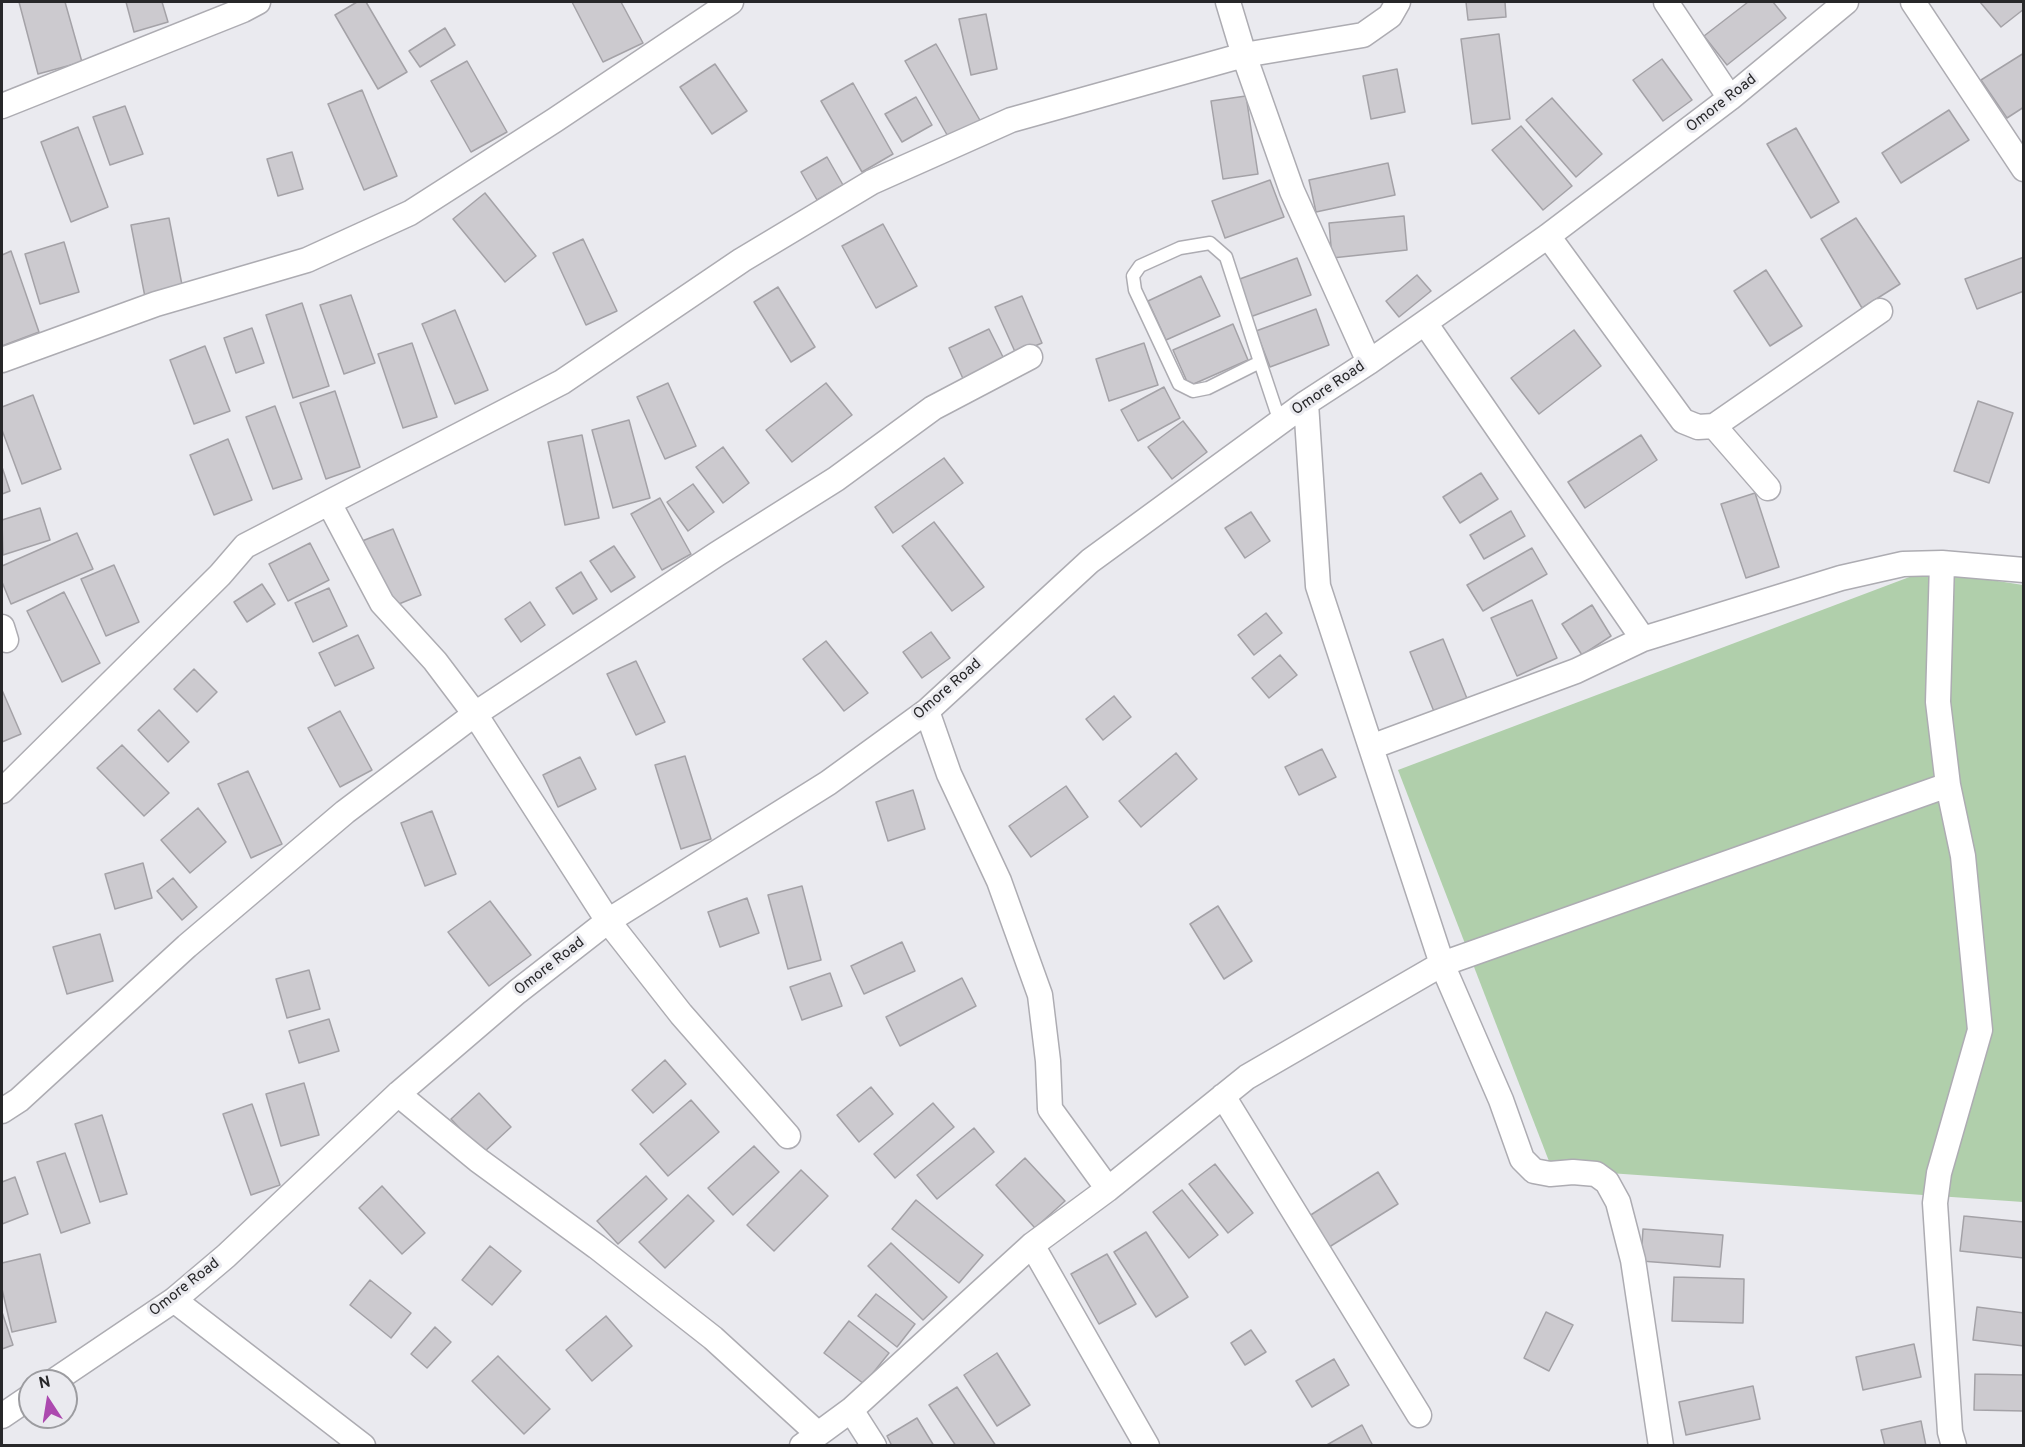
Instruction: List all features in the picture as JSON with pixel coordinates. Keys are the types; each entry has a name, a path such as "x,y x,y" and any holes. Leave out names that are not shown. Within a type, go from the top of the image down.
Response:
{"street":[{"path":"2,106 258,2"},
{"path":"2,360 156,304 307,260 410,213 555,120 731,2"},
{"path":"1228,2 1244,56 1292,191 1369,362"},
{"path":"2,791 220,575 245,546 570,377 742,260 872,182 1011,120 1244,56 1363,35 1390,16 1398,2"},
{"path":"1666,2 1730,98"},
{"name":"Omore Road","path":"72,1369 174,1300 226,1256 398,1094 517,992 608,921 828,783 927,711 1090,561 1306,403 1369,362 1548,236 1730,98 1846,2"},
{"path":"1913,2 2024,169"},
{"path":"1548,236 1683,420 1698,427 1714,426 1880,311"},
{"path":"1425,323 1643,639"},
{"path":"2,1111 19,1100 187,946 336,819 475,714 717,554 836,479 933,408 1030,357"},
{"path":"1306,403 1318,586 1442,964 1501,1100 1522,1159 1534,1171 1550,1174 1573,1172 1596,1174 1607,1182 1618,1203 1632,1260 1661,1446"},
{"path":"1714,426 1768,488"},
{"path":"329,503 382,603 435,661 475,714 608,921 681,1014 788,1136"},
{"path":"1942,563 1938,702 1948,785 1963,856 1980,1030 1939,1173 1935,1203 1950,1432 1953,1446"},
{"path":"1371,747 1576,671 1643,639 1841,578 1903,564 1942,563 2024,570"},
{"path":"927,711 949,774 999,881 1040,995 1048,1061 1050,1109 1108,1189"},
{"path":"398,1094 478,1160 597,1247 713,1338 810,1439 850,1410 1032,1245 1108,1189 1247,1077 1442,964 1948,785"},
{"path":"1223,1096 1419,1414"},
{"path":"1032,1245 1147,1446"},
{"path":"174,1300 308,1406 363,1446"},
{"path":"2,1416 18,1405"},
{"path":"850,1410 874,1446"}],"lane":[{"path":"1260,362 1208,388 1193,391 1179,384 1135,290 1133,276 1140,266 1180,248 1210,243 1226,257 1280,422"}],"green space":[{"path":"1928,570 2023,585 2023,1202 1552,1169 1398,770"}],"building":[{"path":"19,2 65,2 82,62 38,74"},
{"path":"126,2 162,2 168,22 134,32"},
{"path":"357,2 366,2 407,72 378,89 335,15"},
{"path":"572,2 621,2 643,43 603,62"},
{"path":"1466,2 1505,2 1506,17 1468,20"},
{"path":"1748,2 1773,2 1786,18 1727,65 1704,36"},
{"path":"1980,2 2024,2 2024,9 2001,27"},
{"path":"986,14 997,69 971,75 959,19"},
{"path":"445,28 455,45 420,67 409,51"},
{"path":"1499,34 1510,119 1472,124 1461,39"},
{"path":"936,44 981,122 950,140 905,61"},
{"path":"2024,53 2024,107 2007,118 1981,80"},
{"path":"1662,59 1692,100 1663,121 1633,80"},
{"path":"467,61 507,132 471,152 431,81"},
{"path":"715,64 747,111 712,134 680,87"},
{"path":"1397,69 1405,112 1371,119 1363,76"},
{"path":"853,83 893,154 862,172 821,101"},
{"path":"362,90 397,176 364,190 328,104"},
{"path":"1246,96 1258,174 1223,179 1211,101"},
{"path":"916,97 932,125 902,142 885,114"},
{"path":"1552,98 1602,154 1576,177 1526,120"},
{"path":"125,106 143,154 110,165 93,117"},
{"path":"1949,110 1969,140 1901,183 1882,153"},
{"path":"1521,126 1572,186 1543,210 1492,150"},
{"path":"78,127 108,207 71,222 41,142"},
{"path":"1796,128 1839,202 1811,218 1767,144"},
{"path":"292,152 303,189 278,196 267,159"},
{"path":"827,157 843,185 817,200 801,172"},
{"path":"1388,163 1395,195 1316,212 1309,180"},
{"path":"1270,180 1284,217 1225,238 1212,201"},
{"path":"485,193 536,256 505,282 453,219"},
{"path":"1404,216 1407,250 1332,258 1329,223"},
{"path":"169,218 183,290 145,297 131,225"},
{"path":"1856,218 1900,284 1862,308 1821,239"},
{"path":"883,224 917,286 876,308 842,246"},
{"path":"583,239 617,311 586,325 553,253"},
{"path":"64,242 79,292 40,304 25,254"},
{"path":"11,251 39,332 2,346 2,255"},
{"path":"2024,257 2024,291 1977,309 1965,279"},
{"path":"1297,258 1311,295 1250,317 1237,280"},
{"path":"1766,270 1802,326 1770,346 1734,291"},
{"path":"1417,275 1431,291 1399,317 1386,301"},
{"path":"1201,276 1220,316 1166,340 1148,301"},
{"path":"778,287 815,347 791,362 754,302"},
{"path":"351,295 375,363 344,374 320,305"},
{"path":"1022,296 1042,343 1016,354 995,307"},
{"path":"302,303 329,386 293,398 266,315"},
{"path":"1316,309 1329,345 1270,367 1256,331"},
{"path":"455,310 488,390 455,404 422,324"},
{"path":"1233,324 1248,360 1189,386 1173,350"},
{"path":"252,328 264,363 236,373 224,338"},
{"path":"989,329 1006,363 965,383 949,348"},
{"path":"1574,330 1601,366 1539,414 1511,378"},
{"path":"412,343 437,417 403,428 378,354"},
{"path":"1144,343 1158,385 1109,401 1096,359"},
{"path":"205,346 230,411 194,424 170,360"},
{"path":"668,383 696,446 665,459 637,397"},
{"path":"826,383 852,415 792,462 766,430"},
{"path":"1164,387 1180,418 1138,441 1121,410"},
{"path":"335,391 360,467 326,479 300,403"},
{"path":"33,395 61,469 22,484 2,430 2,407"},
{"path":"1978,401 2013,413 1989,483 1954,471"},
{"path":"275,406 302,479 273,489 246,417"},
{"path":"629,420 650,498 613,508 592,430"},
{"path":"1183,421 1207,452 1172,479 1148,447"},
{"path":"582,435 599,518 565,525 548,442"},
{"path":"1641,435 1657,460 1585,508 1568,482"},
{"path":"228,439 252,500 214,515 190,455"},
{"path":"723,447 749,483 723,503 696,467"},
{"path":"944,458 963,483 893,533 875,507"},
{"path":"2,467 10,491 2,494"},
{"path":"1481,473 1498,499 1460,523 1443,497"},
{"path":"693,484 714,512 688,531 667,502"},
{"path":"1755,493 1779,567 1746,578 1721,504"},
{"path":"660,498 691,554 662,570 631,514"},
{"path":"40,508 50,540 3,555 2,520"},
{"path":"1511,511 1525,536 1484,559 1470,535"},
{"path":"1251,512 1270,541 1245,558 1225,528"},
{"path":"934,522 984,587 952,611 902,546"},
{"path":"393,529 421,595 389,608 362,541"},
{"path":"77,533 93,569 11,604 2,582 2,566"},
{"path":"310,543 329,580 288,601 269,564"},
{"path":"614,546 635,577 611,592 590,561"},
{"path":"1532,548 1547,574 1483,611 1467,585"},
{"path":"114,565 139,622 106,636 81,579"},
{"path":"581,572 597,599 573,614 556,588"},
{"path":"262,584 275,604 247,622 234,602"},
{"path":"329,588 347,626 313,642 295,603"},
{"path":"64,592 100,663 62,682 27,611"},
{"path":"1532,600 1557,658 1517,676 1491,618"},
{"path":"530,602 545,625 521,642 505,619"},
{"path":"1592,605 1611,636 1582,655 1562,624"},
{"path":"1266,613 1282,633 1254,655 1238,635"},
{"path":"931,632 950,658 922,678 903,652"},
{"path":"358,635 374,668 335,686 319,653"},
{"path":"1443,639 1470,706 1437,719 1410,652"},
{"path":"826,641 868,693 844,711 803,659"},
{"path":"1280,655 1297,675 1269,698 1252,678"},
{"path":"636,661 665,722 636,735 607,674"},
{"path":"194,669 217,692 197,712 174,689"},
{"path":"2,690 21,734 2,742"},
{"path":"1114,696 1131,717 1103,740 1086,719"},
{"path":"159,710 189,742 168,762 138,730"},
{"path":"340,711 372,770 340,787 308,728"},
{"path":"122,745 169,793 144,816 97,768"},
{"path":"1322,749 1336,777 1299,795 1285,767"},
{"path":"1176,753 1197,779 1141,827 1119,801"},
{"path":"685,756 711,839 681,849 655,765"},
{"path":"580,757 596,789 558,807 543,775"},
{"path":"248,771 282,844 251,858 218,784"},
{"path":"1066,786 1088,817 1031,857 1009,826"},
{"path":"913,790 925,829 888,841 876,802"},
{"path":"198,808 226,842 190,873 161,840"},
{"path":"432,811 456,874 425,886 401,823"},
{"path":"143,863 152,898 115,909 105,874"},
{"path":"173,878 197,907 182,920 157,891"},
{"path":"802,886 821,960 788,969 768,895"},
{"path":"747,898 759,933 720,947 708,912"},
{"path":"490,901 531,955 489,986 448,932"},
{"path":"1218,906 1252,961 1224,979 1190,924"},
{"path":"100,934 113,981 67,994 53,947"},
{"path":"902,942 915,971 864,994 851,966"},
{"path":"309,970 320,1009 287,1018 276,979"},
{"path":"830,973 842,1006 802,1020 790,987"},
{"path":"962,978 976,1006 900,1046 886,1017"},
{"path":"329,1019 339,1051 299,1063 289,1031"},
{"path":"665,1060 686,1084 653,1113 632,1090"},
{"path":"304,1083 319,1135 281,1146 266,1094"},
{"path":"871,1087 893,1114 859,1142 837,1115"},
{"path":"479,1093 511,1127 483,1153 451,1119"},
{"path":"691,1100 719,1132 668,1176 640,1144"},
{"path":"933,1103 954,1127 895,1178 874,1154"},
{"path":"252,1104 280,1185 251,1195 223,1114"},
{"path":"102,1115 127,1194 100,1202 75,1124"},
{"path":"974,1128 994,1152 937,1199 917,1175"},
{"path":"754,1146 779,1172 733,1215 708,1188"},
{"path":"65,1153 90,1223 61,1233 37,1162"},
{"path":"1025,1158 1065,1201 1035,1228 996,1185"},
{"path":"1215,1164 1253,1213 1228,1233 1189,1184"},
{"path":"801,1170 828,1196 774,1251 747,1225"},
{"path":"1378,1172 1398,1204 1326,1249 1306,1218"},
{"path":"646,1176 667,1199 618,1244 597,1221"},
{"path":"15,1177 28,1214 2,1224 2,1182"},
{"path":"382,1186 425,1233 402,1254 359,1208"},
{"path":"1182,1190 1218,1235 1189,1258 1153,1212"},
{"path":"688,1195 714,1221 665,1268 639,1242"},
{"path":"916,1200 983,1255 959,1283 892,1229"},
{"path":"1964,1216 2024,1222 2024,1258 1960,1251"},
{"path":"1643,1229 1723,1235 1720,1267 1641,1261"},
{"path":"1146,1232 1188,1297 1156,1317 1114,1252"},
{"path":"891,1243 947,1297 923,1320 868,1266"},
{"path":"490,1246 521,1271 492,1305 462,1280"},
{"path":"40,1254 56,1322 12,1332 2,1289 2,1263"},
{"path":"1107,1254 1136,1304 1099,1324 1071,1274"},
{"path":"1674,1277 1744,1279 1743,1323 1672,1321"},
{"path":"370,1280 411,1313 391,1338 350,1305"},
{"path":"876,1294 915,1324 897,1347 858,1316"},
{"path":"1977,1307 2024,1313 2024,1346 1973,1340"},
{"path":"2,1312 13,1345 2,1349"},
{"path":"1546,1312 1573,1325 1549,1371 1524,1358"},
{"path":"606,1316 632,1346 592,1381 566,1350"},
{"path":"849,1321 889,1353 864,1384 824,1353"},
{"path":"435,1327 451,1342 427,1368 411,1354"},
{"path":"1251,1330 1266,1352 1245,1365 1231,1343"},
{"path":"1914,1344 1921,1377 1863,1390 1856,1357"},
{"path":"997,1353 1030,1405 997,1426 964,1375"},
{"path":"498,1356 550,1409 524,1434 472,1381"},
{"path":"1334,1359 1349,1385 1312,1407 1296,1381"},
{"path":"1975,1374 2024,1375 2024,1411 1974,1410"},
{"path":"1753,1386 1760,1419 1686,1435 1679,1402"},
{"path":"957,1387 996,1446 956,1446 929,1405"},
{"path":"917,1418 934,1446 892,1446 887,1436"},
{"path":"1921,1421 1926,1446 1885,1446 1881,1430"},
{"path":"1362,1425 1373,1446 1325,1446"}]}
